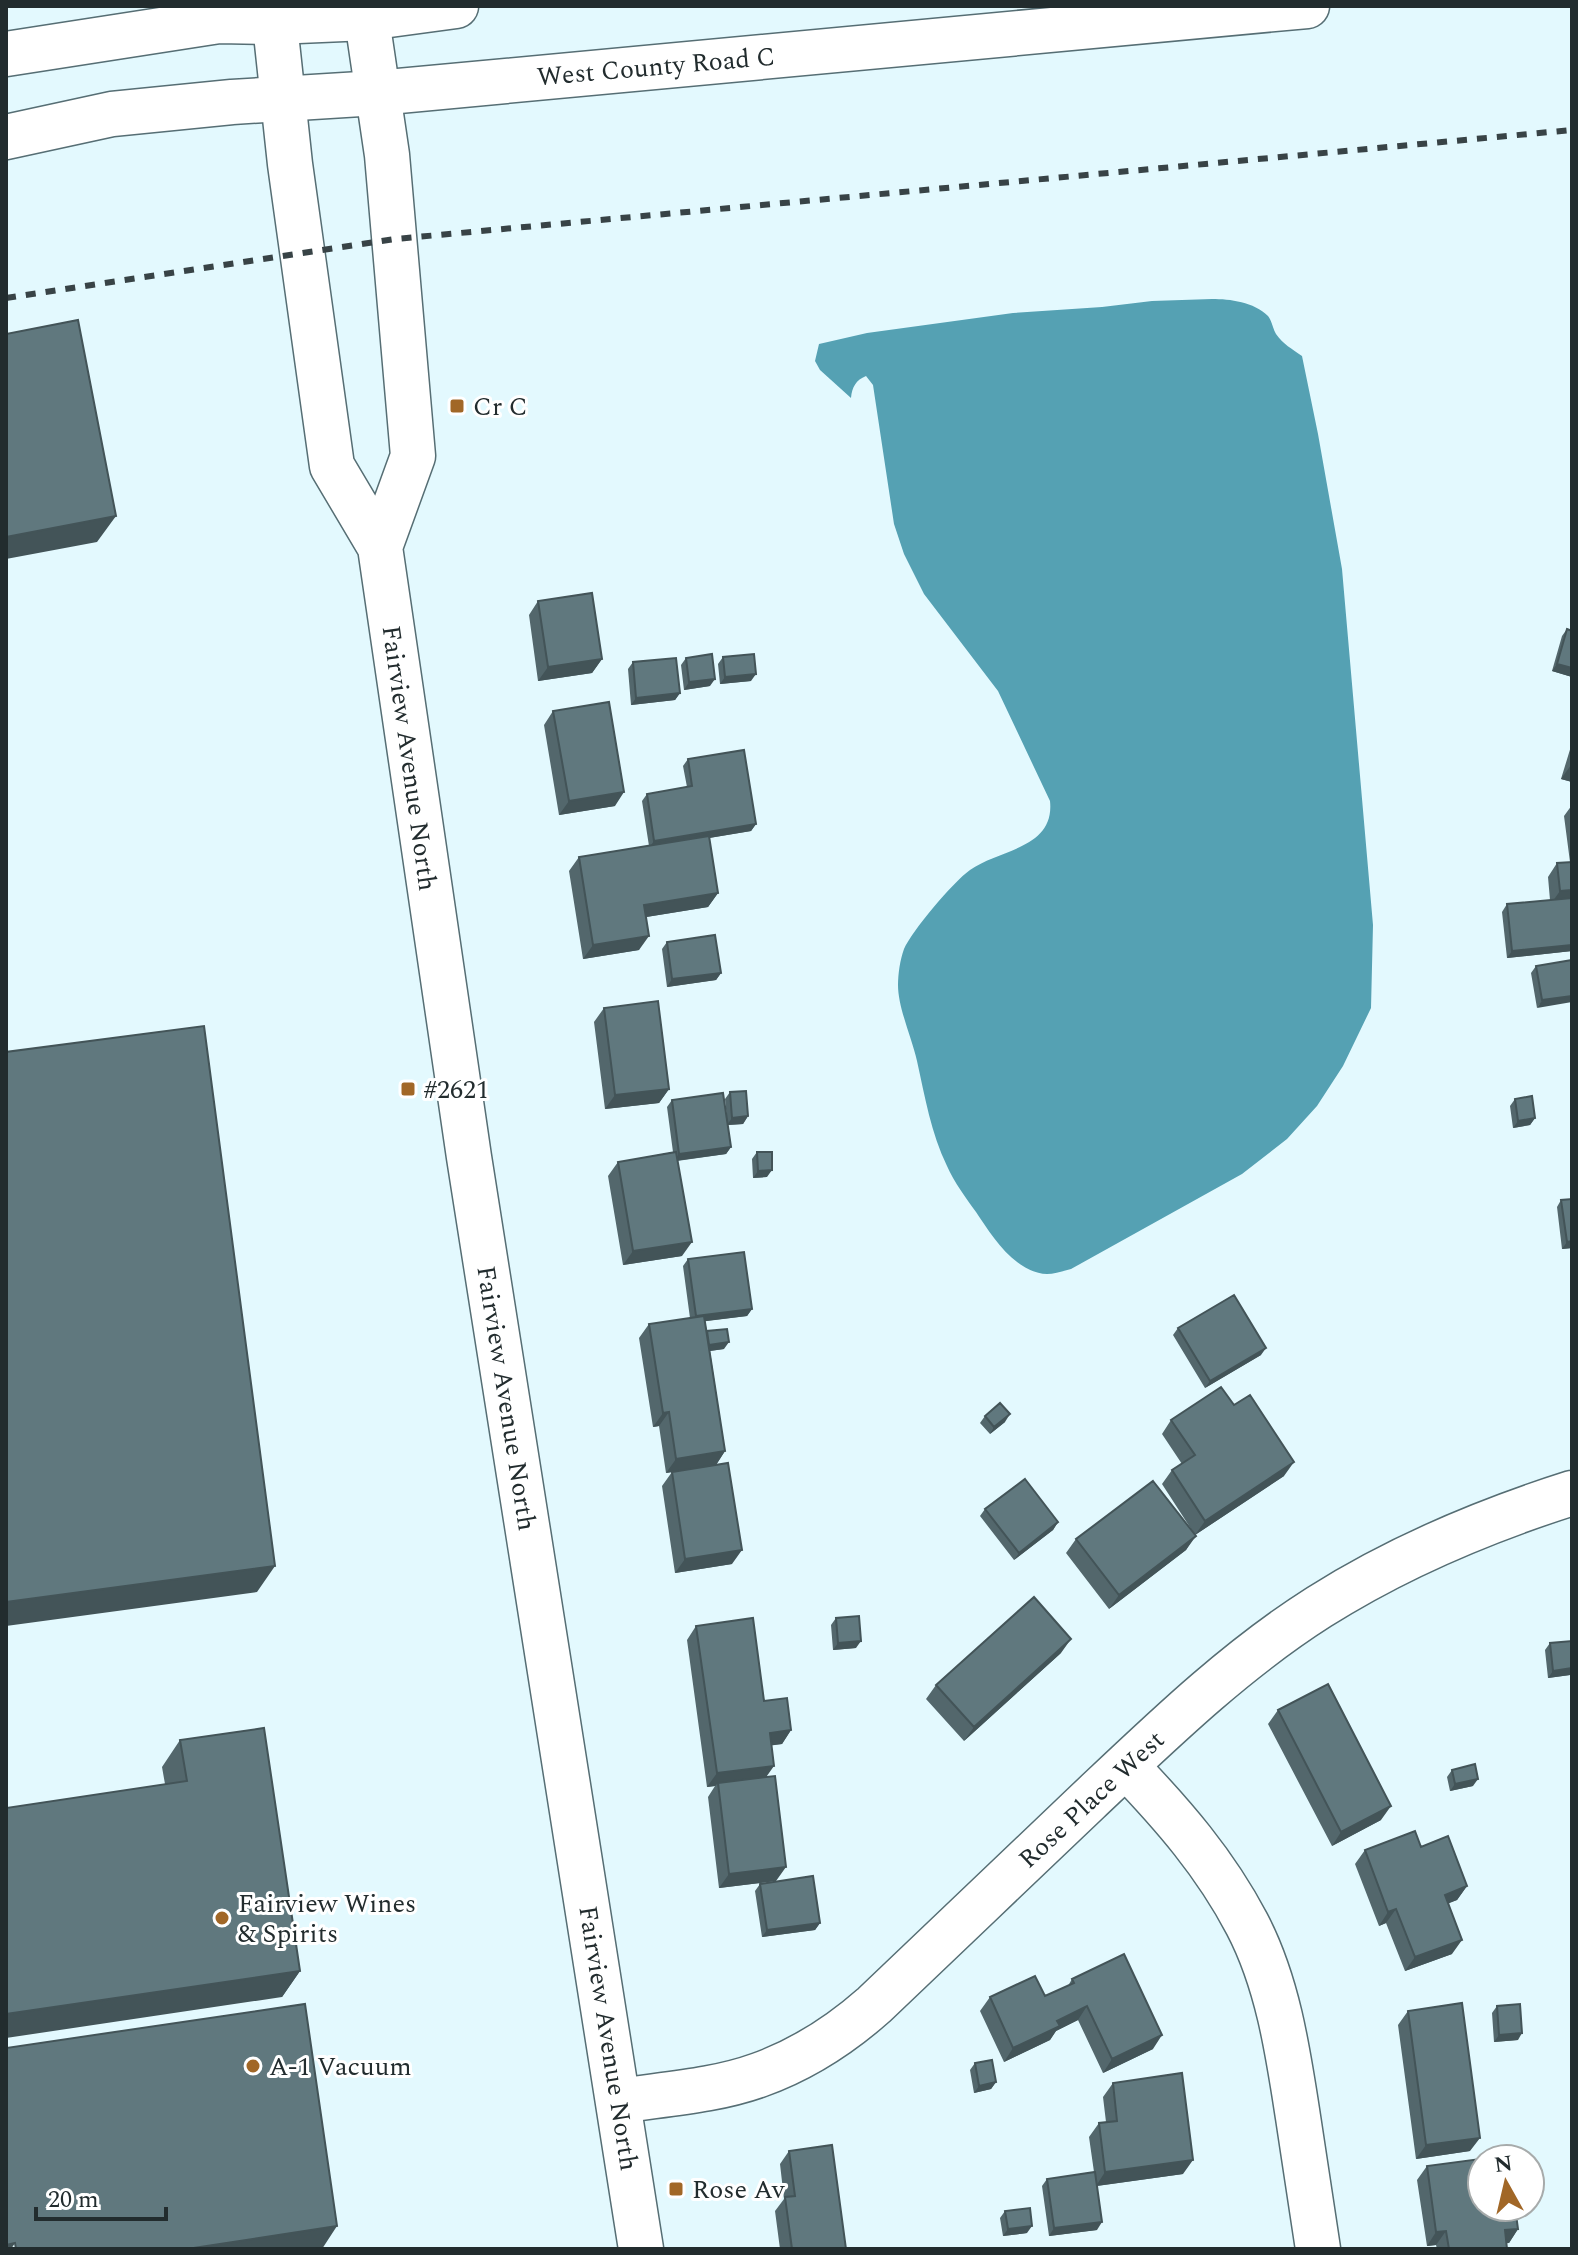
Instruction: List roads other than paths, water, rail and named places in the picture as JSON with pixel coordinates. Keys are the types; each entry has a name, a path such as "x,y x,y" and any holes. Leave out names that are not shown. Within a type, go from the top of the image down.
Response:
{"street":[{"path":"6,54 274,14 456,6"},
{"name":"West County Road C","path":"6,137 112,114 232,102 377,93 1307,6"},
{"name":"Fairview Avenue North","path":"366,12 387,155 413,456 380,547"},
{"name":"Fairview Avenue North","path":"274,14 332,466 380,547 471,1173 641,2249"},
{"name":"Rose Place West","path":"619,2101 704,2088 758,2075 810,2052 874,2005 1169,1725 1249,1657 1320,1607 1411,1555 1507,1514 1572,1493"},
{"path":"1126,1766 1167,1809 1211,1863 1248,1926 1275,1993 1290,2061 1318,2249"}],"water":[{"path":"1212,299 1242,302 1256,307 1269,318 1279,338 1302,356 1342,569 1373,925 1371,1008 1343,1066 1317,1106 1287,1139 1242,1174 1071,1269 1050,1274 1035,1272 1015,1260 997,1242 947,1166 929,1115 900,1003 898,981 904,949 934,907 970,870 1035,838 1044,829 1049,817 1050,801 998,691 924,594 904,554 894,524 873,385 866,376 855,384 851,398 820,370 815,361 819,344 867,333 1013,313"}],"railway":[{"path":"6,298 395,239 1572,130"}],"place":[{"name":"Cr C","path":"457,406"},
{"name":"#2621","path":"408,1089"},
{"name":"Fairview Wines & Spirits","path":"222,1918"},
{"name":"A-1 Vacuum","path":"253,2066"},
{"name":"Rose Av","path":"676,2189"}]}
